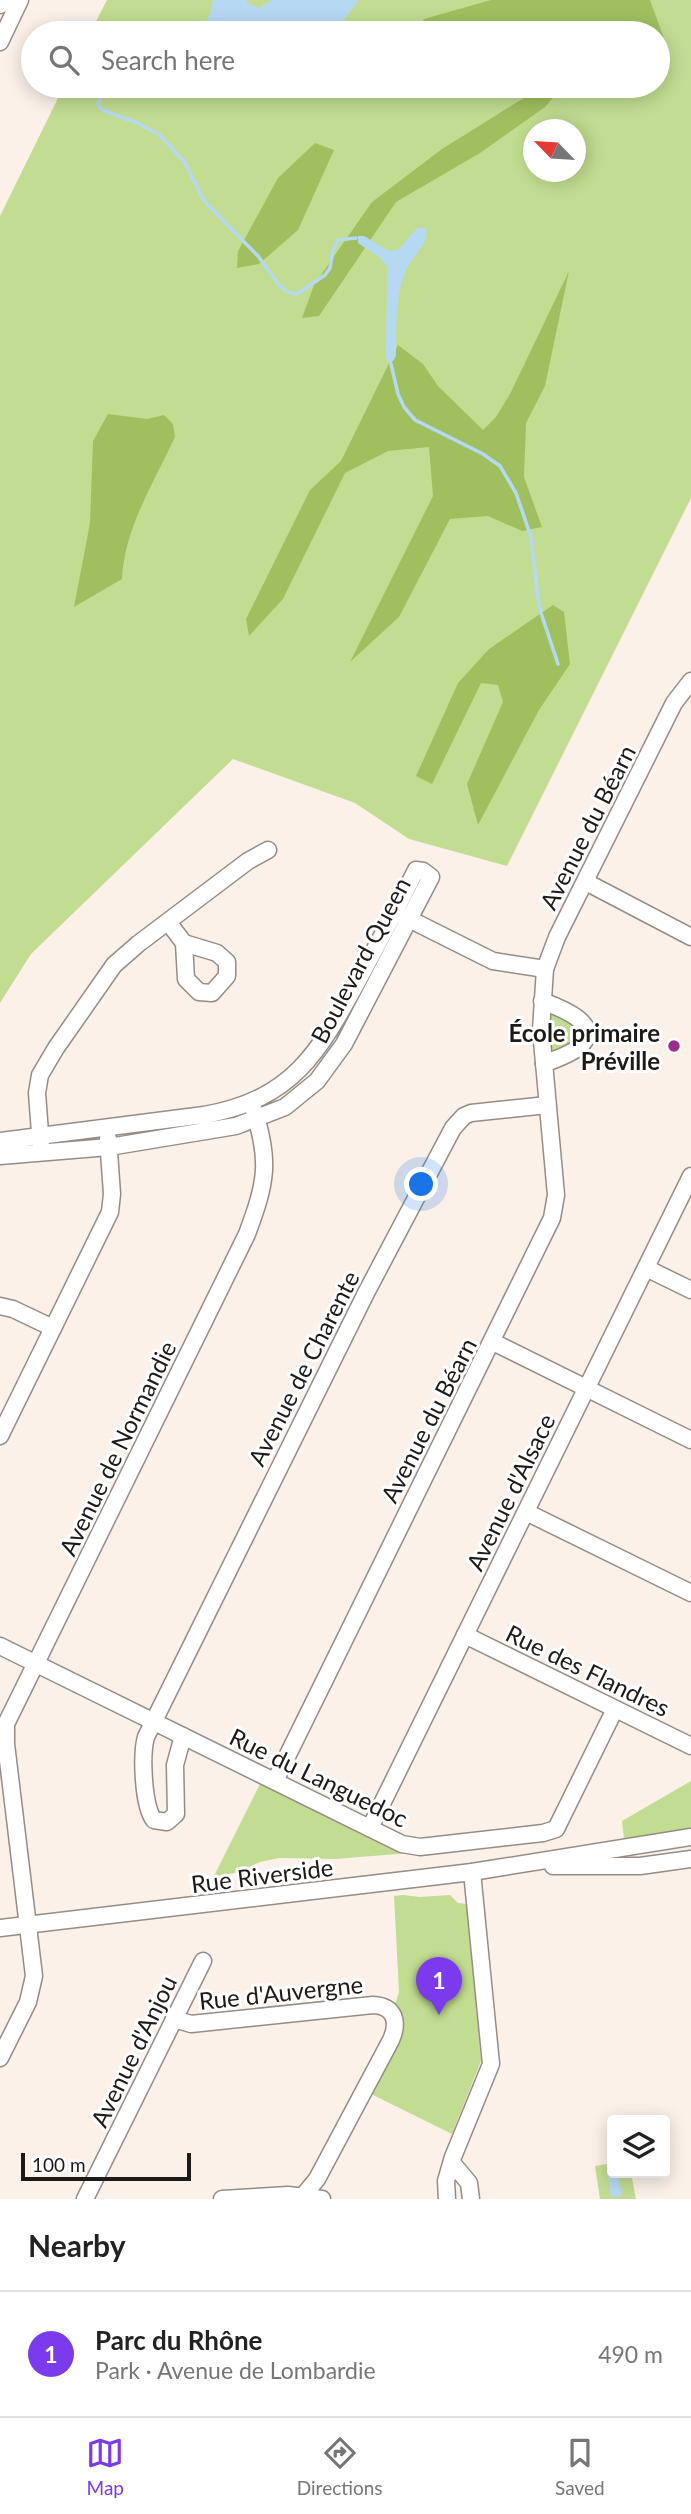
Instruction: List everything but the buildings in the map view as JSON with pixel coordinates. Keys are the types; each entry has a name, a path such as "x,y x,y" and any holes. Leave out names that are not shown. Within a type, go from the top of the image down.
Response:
{"street":[{"path":"0,5 13,0"},
{"path":"0,42 20,0"},
{"name":"Avenue du Béarn","path":"275,1781 547,1232 555,1208 556,1195 544,1064 542,1001 545,970 557,937 674,703 691,681"},
{"path":"41,1145 37,1093 40,1075 114,965 248,861 268,850"},
{"name":"Boulevard Queen","path":"0,1141 41,1145 109,1147 236,1126 285,1107 317,1081 344,1044 430,877 423,871 416,870 333,1026 310,1060 273,1092 231,1111 107,1129 41,1145 0,1156"},
{"path":"586,882 691,937"},
{"path":"395,912 493,961 545,970"},
{"path":"168,922 184,943"},
{"path":"542,1001 577,1017 587,1030 583,1043 577,1049 544,1064"},
{"name":"Avenue de Normandie","path":"0,2058 26,2006 34,1970 28,1925 8,1835 5,1729 247,1234 261,1197 266,1162 250,1102"},
{"name":"Avenue de Charente","path":"154,1722 359,1305 453,1128 464,1116 471,1113 547,1105"},
{"path":"0,1436 110,1212 112,1194 107,1129"},
{"name":"Avenue d'Alsace","path":"370,1828 691,1176"},
{"path":"646,1268 691,1290"},
{"path":"0,1306 13,1309 53,1328"},
{"path":"493,1342 691,1440"},
{"path":"526,1512 691,1593"},
{"name":"Rue des Flandres","path":"465,1635 691,1746"},
{"name":"Rue du Languedoc","path":"0,1646 402,1844 420,1847 544,1833 556,1829 615,1709"},
{"path":"154,1722 146,1737 143,1757 150,1814 154,1820 167,1822 176,1814 174,1765 183,1736"},
{"name":"Rue Riverside","path":"0,1928 529,1865 582,1853 691,1836"},
{"name":"Rue Riverside","path":"529,1865 640,1867 691,1859"},
{"path":"447,2199 446,2181 456,2150 491,2064 472,1872"},
{"name":"Avenue d'Anjou","path":"85,2199 203,1961"},
{"name":"Rue d'Auvergne","path":"174,2019 191,2024 378,2005 391,2012 396,2025 391,2040 317,2179 303,2196"},
{"path":"453,2164 469,2183 471,2199"},
{"path":"222,2199 249,2196 303,2196 322,2199"}],"green space":[{"path":"107,0 691,0 691,498 507,866 409,839 355,803 233,759 31,954 0,1003 0,216 58,98 670,98 670,21 96,21"},
{"path":"491,0 650,0 658,21 423,21"},
{"path":"524,98 553,98 545,107 528,119 523,119 523,123 480,153 396,202 319,316 302,318 314,285 372,202 442,149"},
{"path":"315,143 334,150 298,230 259,264 237,268 238,251 278,178"},
{"path":"569,271 545,386 526,423 524,477 542,527 522,531 488,516 450,519 399,617 350,662 433,496 429,447 388,451 345,473 283,599 249,636 246,619 310,490 341,461 398,345 423,364 438,386 483,430 496,417 511,392"},
{"path":"108,414 147,419 164,415 173,424 175,437 134,524 122,579 74,607 90,523 93,441"},
{"path":"553,605 564,612 570,664 539,710 478,825 467,784 503,702 498,685 481,683 432,784 416,776 458,683 489,649"},
{"path":"555,1013 579,1024 581,1037 556,1053 548,1048 549,1014"},
{"path":"262,1780 410,1853 335,1859 279,1858 213,1878"},
{"path":"691,1781 691,1829 624,1839 622,1821"},
{"path":"450,1895 458,1903 467,1904 481,2061 452,2134 367,2092 399,1992 394,1896"},
{"path":"607,2164 607,2178 632,2178 636,2199 600,2199 595,2166"}],"water":[{"path":"213,0 247,0 247,3 259,8 272,0 359,0 343,21 206,21"},
{"path":"417,228 425,228 426,239 402,280 397,312 396,356 391,364 386,355 387,267 379,257 358,243 358,236 364,236 389,251 398,250"},
{"path":"608,2178 619,2178 622,2196 611,2198"}],"waterway":[{"path":"100,98 98,105 102,110 160,135 185,163 204,201 258,256 287,292 297,294 325,275 330,268 338,240 356,238"},
{"path":"391,364 398,394 415,420 483,454 500,466 516,493 531,537 539,607 558,664"}],"place":[{"name":"École primaire Préville","path":"674,1046"},
{"name":"Parc du Rhône","path":"439,2015"}]}
